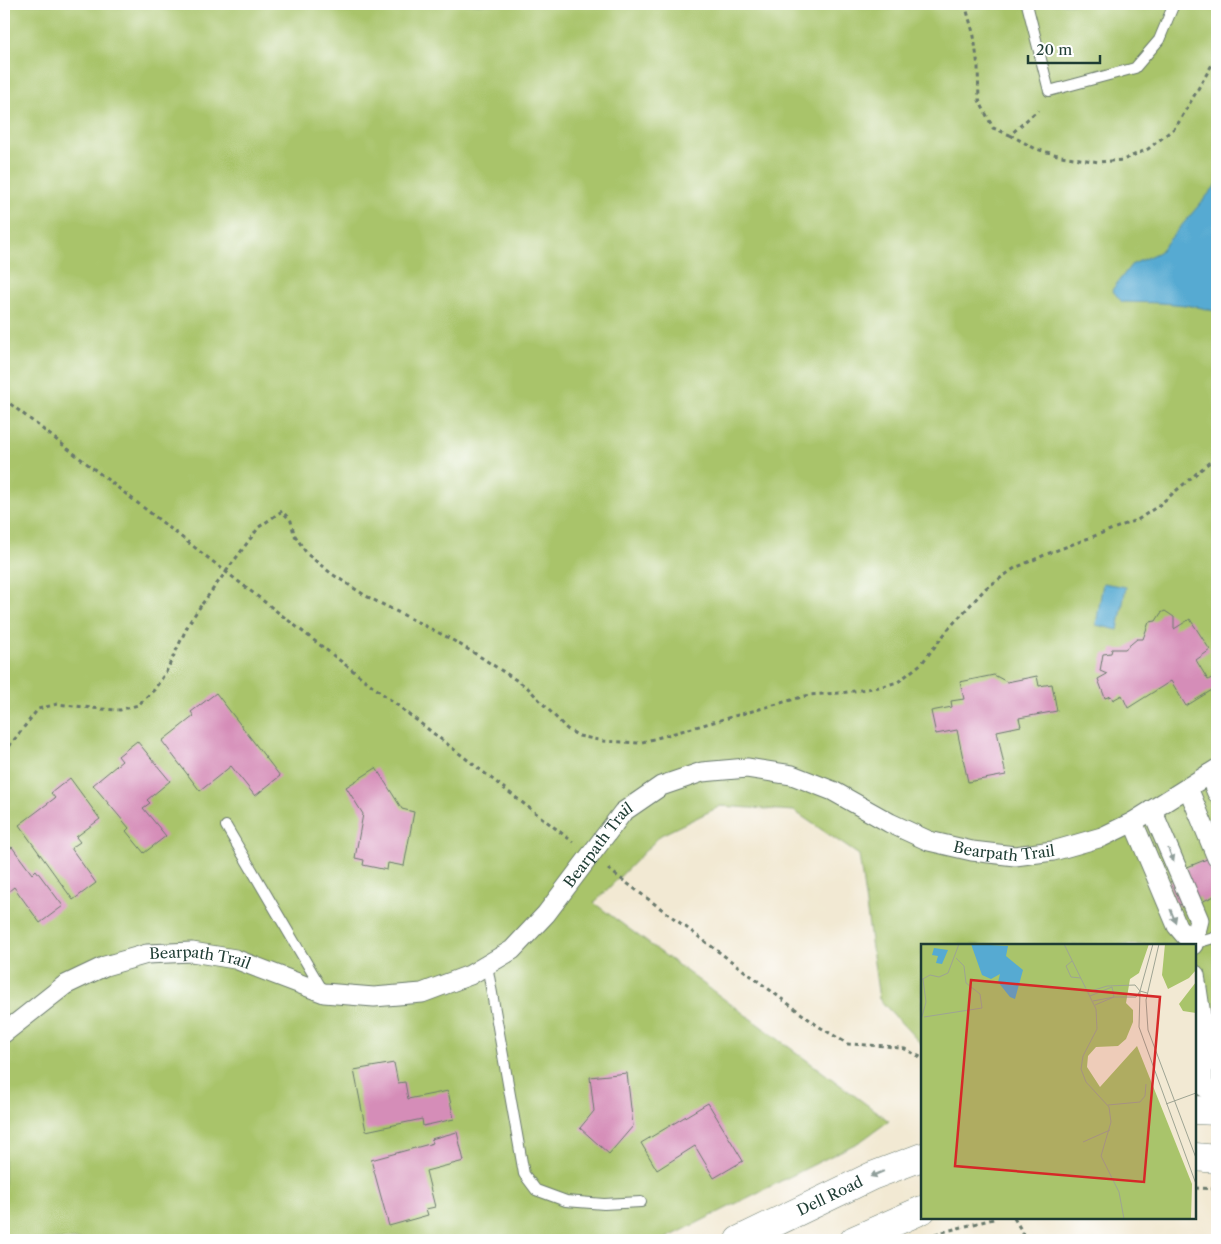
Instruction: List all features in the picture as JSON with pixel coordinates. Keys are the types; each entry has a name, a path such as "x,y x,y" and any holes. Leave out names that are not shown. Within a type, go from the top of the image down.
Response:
{"main road":[{"path":"1196,1110 1217,1111"},
{"name":"Dell Road","path":"739,1240 872,1176 921,1157"},
{"path":"1196,1157 1217,1159"},
{"path":"854,1240 921,1210"}],"street":[{"name":"Bearpath Trail","path":"4,1033 66,985 105,966 147,954 192,952 235,959 324,992 374,997 422,993 470,976 512,950 519,943 551,907 623,812 660,786 702,772 747,768 792,775 833,791 890,823 929,841 972,851 1015,856 1053,851 1102,837 1133,822 1213,772"},
{"path":"1213,772 1217,793"},
{"path":"1188,788 1217,858"},
{"path":"1152,810 1199,920 1194,944"},
{"path":"1133,822 1177,926 1193,944"},
{"path":"1196,983 1202,1022 1204,1086 1217,1095"}],"lane":[{"path":"1027,4 1049,91 1135,68 1159,40 1174,4"},
{"path":"226,826 324,992"},
{"path":"1196,944 1217,938"},
{"path":"487,965 524,1174 536,1190 566,1201 604,1204 641,1202"}],"path":[{"path":"965,4 974,36 978,67 979,100 993,128 1036,149 1061,156 1099,162 1123,160 1148,149 1176,127 1217,56"},
{"path":"1010,135 1038,110"},
{"path":"4,398 590,856 818,1026 848,1044 905,1049 921,1057"},
{"path":"4,753 38,709 57,704 120,710 138,705 154,690 166,672 189,623 259,527 282,511 291,521 294,534 308,554 332,574 366,596 449,638 527,687 567,729 579,736 603,741 640,743 809,695 841,693 898,682 922,662 986,588 1015,568 1139,519 1158,506 1217,456"},
{"path":"1196,1188 1217,1189"},
{"path":"933,1234 993,1219"},
{"path":"1015,1219 1027,1240"}],"green space":[{"path":"4,4 1217,4 1217,1034 1196,1031 1196,944 921,944 921,1044 879,999 859,855 794,811 721,806 661,835 594,903 889,1121 861,1141 663,1240 4,1240"}],"water":[{"path":"1217,184 1217,312 1182,305 1122,302 1112,290 1131,265 1159,252"},
{"path":"1103,583 1126,587 1118,630 1096,625"}],"building":[{"path":"1165,611 1174,617 1174,629 1190,619 1210,650 1196,660 1208,680 1217,675 1217,687 1186,706 1171,681 1128,708 1122,695 1113,700 1111,696 1105,698 1098,679 1107,674 1100,671 1103,654 1111,653 1112,649 1125,649 1137,639 1143,639 1149,622 1156,621 1161,613"},
{"path":"994,675 1007,682 1037,676 1039,686 1052,684 1057,711 1019,718 1021,726 997,731 1006,775 968,782 957,730 936,734 931,711 952,707 951,701 964,699 960,682"},
{"path":"216,693 280,776 255,796 231,766 200,791 162,741 194,716 191,712"},
{"path":"137,741 170,781 147,800 150,803 143,808 166,836 144,853 126,831 129,828 93,785 122,761 118,756"},
{"path":"376,768 402,809 414,812 404,866 388,863 387,870 363,865 364,860 355,858 363,814 346,787"},
{"path":"70,778 100,819 76,837 80,842 71,848 96,883 73,900 19,825 55,798 51,793"},
{"path":"4,843 9,849 12,847 32,874 36,870 63,906 40,923 14,887 4,895"},
{"path":"1212,857 1217,860 1217,895 1201,902 1199,897 1177,906 1168,883 1188,874 1185,868"},
{"path":"394,1063 398,1083 405,1082 408,1099 448,1091 454,1119 423,1126 422,1119 366,1131 354,1070"},
{"path":"627,1073 633,1126 609,1154 580,1128 594,1111 590,1077"},
{"path":"708,1103 743,1161 714,1178 695,1146 657,1170 641,1143"},
{"path":"457,1132 464,1161 426,1171 435,1207 426,1209 428,1215 389,1226 371,1160 433,1143 431,1139"}]}
